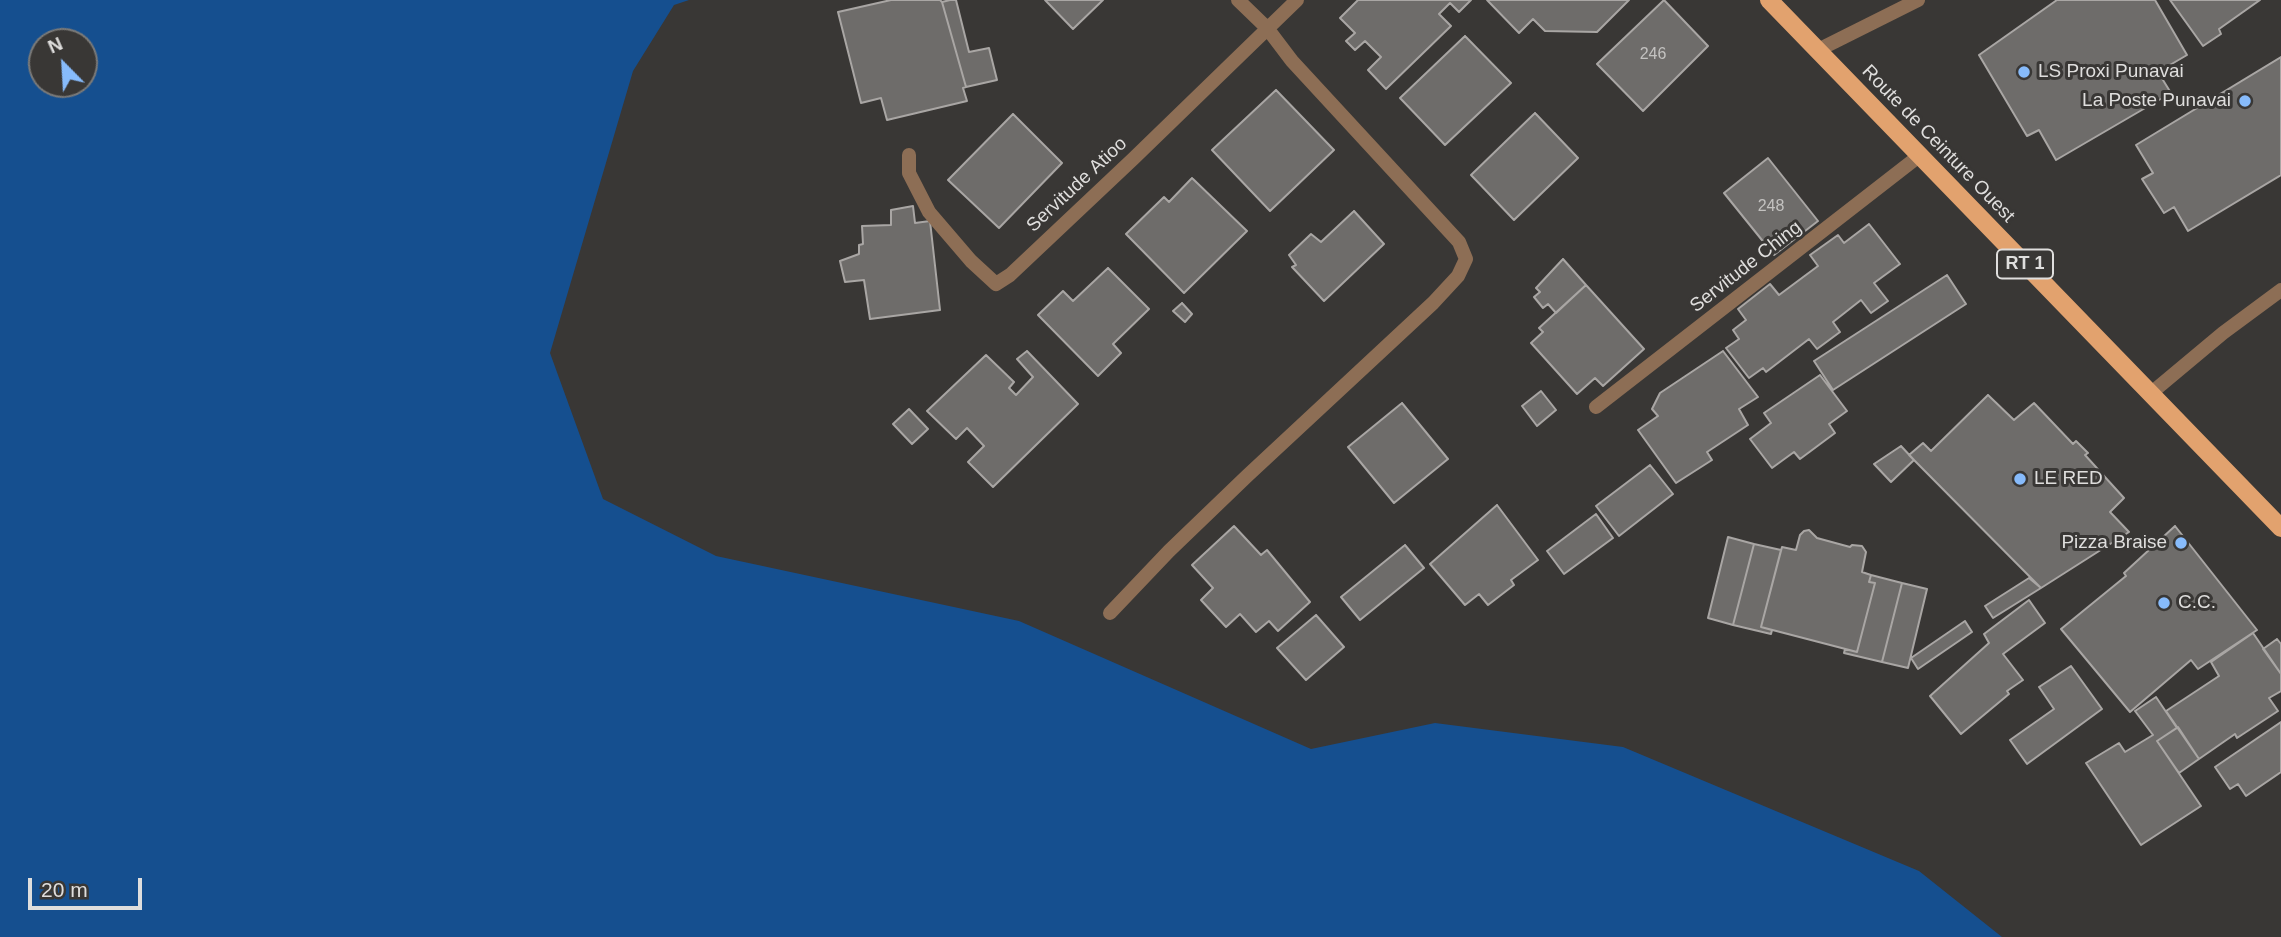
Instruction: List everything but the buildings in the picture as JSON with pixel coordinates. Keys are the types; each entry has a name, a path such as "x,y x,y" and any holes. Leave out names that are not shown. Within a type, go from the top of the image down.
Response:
{"main road":[{"name":"Route de Ceinture Ouest","path":"1769,0 2281,528"}],"street":[{"path":"1110,612 1247,476 1433,303 1458,276 1466,259 1459,242 1292,61 1267,28 1238,0"},
{"name":"Servitude Atioo","path":"909,155 909,173 929,212 971,261 996,284 1010,275 1133,159 1297,0"},
{"path":"1818,50 1918,0"},
{"name":"Servitude Ching","path":"1596,407 1919,156"},
{"path":"2150,394 2223,333 2281,290"}],"water":[{"path":"0,0 689,0 674,5 633,71 550,353 603,499 716,556 1019,621 1311,749 1435,723 1623,747 1919,871 2002,937 0,937"}],"place":[{"name":"LS Proxi Punavai","path":"2024,72"},
{"name":"La Poste Punavai","path":"2245,101"},
{"name":"LE RED","path":"2020,479"},
{"name":"Pizza Braise","path":"2181,543"},
{"name":"C.C.","path":"2164,603"}]}
